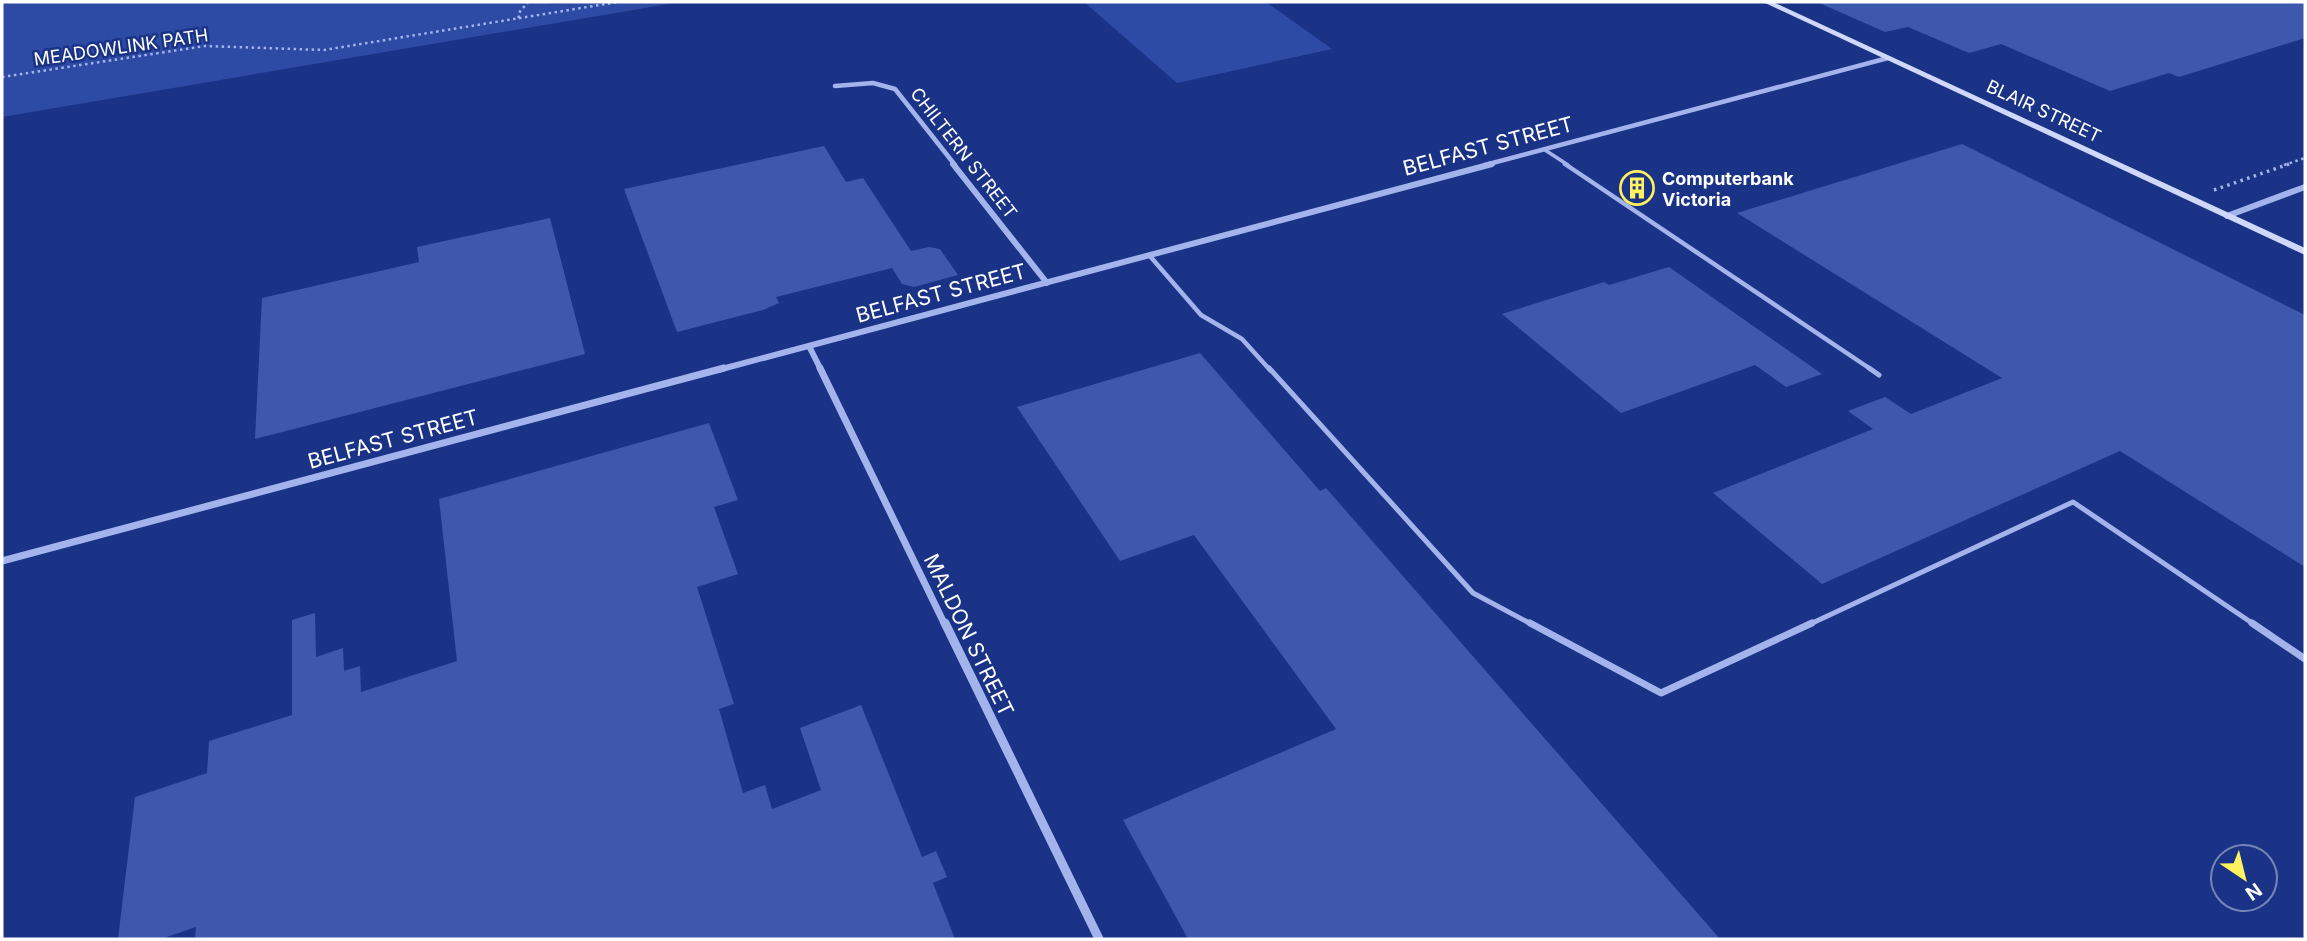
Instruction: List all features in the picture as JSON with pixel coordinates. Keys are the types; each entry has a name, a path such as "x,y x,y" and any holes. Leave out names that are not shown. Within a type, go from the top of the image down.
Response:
{"street":[{"name":"BLAIR STREET","path":"1767,2 2305,252"},
{"name":"BELFAST STREET","path":"2,561 1888,58"},
{"name":"CHILTERN STREET","path":"835,86 873,83 895,89 1047,283"},
{"path":"2227,216 2305,187"},
{"name":"MALDON STREET","path":"808,346 1099,939"}],"lane":[{"path":"1545,150 1879,375"},
{"path":"1149,255 1201,316 1242,339 1473,593 1661,693 2073,502 2305,659"}],"path":[{"path":"520,18 518,14 528,2"},
{"name":"MEADOWLINK PATH","path":"2,77 205,46 287,52 324,50 618,2"},
{"path":"2210,191 2305,158"}],"shaded area":[{"path":"2,2 551,4 680,2 2,117"},
{"path":"1084,2 1266,2 1332,49 1177,83"}],"building":[{"path":"1817,2 2305,2 2305,38 2179,77 2169,73 2110,91 2001,44 1969,53 1908,27 1885,32"},
{"path":"1962,144 2305,315 2305,567 2120,451 1822,584 1713,493 1873,429 1848,411 1885,397 1911,414 2002,378 1737,213"},
{"path":"824,146 846,182 863,178 911,251 929,247 940,249 958,275 914,287 902,284 892,268 776,297 779,303 763,310 677,332 624,189"},
{"path":"550,218 585,354 255,439 262,298 419,262 417,247"},
{"path":"1669,267 1822,374 1786,387 1755,365 1621,413 1502,314 1604,282 1609,285"},
{"path":"1200,353 1320,491 1326,488 1720,939 1188,939 1123,820 1336,729 1194,535 1120,561 1017,407"},
{"path":"709,423 738,500 714,507 738,574 697,587 734,704 719,709 743,793 765,785 772,809 821,790 800,728 861,705 922,857 936,851 947,877 933,883 955,939 195,939 196,927 161,939 118,939 135,797 207,773 209,741 292,715 292,620 315,613 316,657 343,648 344,671 360,666 361,692 457,661 439,499"}],"place":[{"name":"Computerbank Victoria","path":"1637,188"}]}
